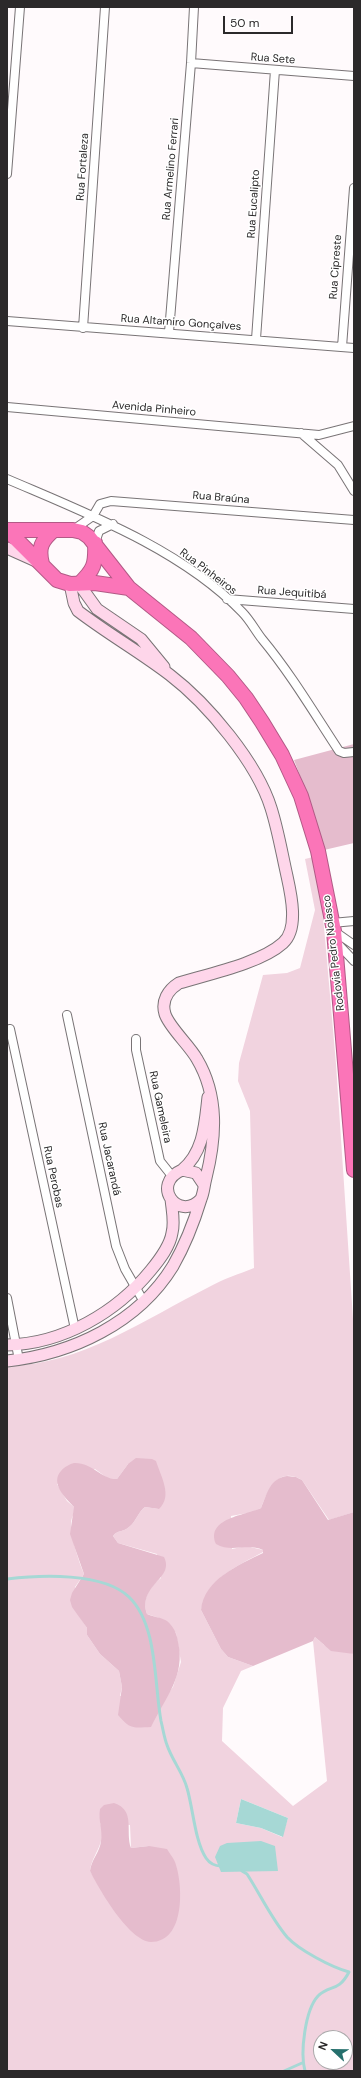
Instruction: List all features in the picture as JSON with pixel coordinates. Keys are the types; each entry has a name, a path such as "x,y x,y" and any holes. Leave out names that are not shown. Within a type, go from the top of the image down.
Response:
{"highway":[{"name":"Rodovia Pedro Nolasco","path":"8,530 58,580 74,584 95,584 129,588"},
{"name":"Rodovia Pedro Nolasco","path":"8,530 73,530 89,537 129,588 172,621 206,652 246,698 262,722 284,761 301,796 318,851 334,932 354,1170"},
{"path":"42,564 39,549 42,541 54,530"},
{"path":"74,584 91,572 96,559 94,543"}],"street":[{"path":"7,174 20,7"},
{"name":"Rua Fortaleza","path":"83,328 105,7"},
{"name":"Rua Armelino Ferrari","path":"169,332 191,63 194,7"},
{"name":"Rua Sete","path":"191,63 354,76"},
{"name":"Rua Eucalipto","path":"256,339 275,70"},
{"name":"Rua Cipreste","path":"342,347 351,250 354,188"},
{"name":"Rua Altamiro Gonçalves","path":"7,321 83,328 169,332 354,348"},
{"name":"Avenida Pinheiro","path":"7,407 319,435 354,426"},
{"path":"300,433 324,451 338,465 354,491"},
{"name":"Rua Pinheiros","path":"7,479 113,524 177,561 228,600 242,613 279,660 339,751 344,753 354,752"},
{"name":"Rua Braúna","path":"93,516 100,504 124,500 354,520"},
{"path":"73,530 93,516"},
{"path":"94,543 99,531 113,524"},
{"path":"7,548 42,564"},
{"path":"7,1361 46,1354 80,1343 113,1326 144,1302 172,1266 191,1228 204,1192 204,1185 212,1150 214,1130 213,1105 209,1087 196,1058 166,1016 164,1004 166,996 179,983 259,958 271,952 284,942 288,936 293,911 272,808 261,785 241,751 193,695 170,675 78,611 74,603 74,584"},
{"path":"74,584 97,609 141,639 170,675"},
{"name":"Rua Jequitibá","path":"228,600 354,608"},
{"path":"334,932 354,921"},
{"path":"334,932 354,945"},
{"path":"334,932 354,961"},
{"name":"Rua Jacarandá","path":"67,1015 116,1246 119,1257 135,1289 144,1302"},
{"name":"Rua Perobas","path":"10,1030 74,1329"},
{"name":"Rua Gameleira","path":"136,1039 136,1050 160,1161 172,1176"},
{"path":"12,1345 42,1340 74,1329 101,1316 135,1289 156,1264 170,1240 173,1227 171,1199 168,1188 172,1176 190,1163 199,1149 209,1087"},
{"path":"182,1170 189,1170 196,1173 202,1178 204,1185"},
{"path":"171,1199 180,1206 186,1207 197,1203 201,1199"},
{"path":"7,1298 12,1345 19,1360"}],"shaded area":[{"path":"354,744 354,843 324,850 312,807 294,760"},
{"path":"313,857 321,899 336,1064 354,1334 354,1512 329,1520 302,1480 294,1476 280,1478 275,1482 267,1494 261,1508 253,1512 231,1516 232,1549 246,1546 263,1550 263,1552 234,1568 217,1581 210,1589 201,1610 221,1649 228,1657 253,1666 241,1671 223,1708 222,1741 293,1806 327,1781 313,1641 315,1637 324,1645 354,1654 354,2071 7,2071 7,1366 34,1364 61,1358 87,1349 136,1326 214,1284 254,1268 250,1111 238,1081 239,1063 263,975 287,973 300,968 315,910 305,859","holes":["128,1464 159,1509 145,1507 127,1529 116,1533 113,1536 118,1543 157,1554 161,1578 153,1585 146,1598 145,1603 147,1614 159,1618 176,1633 181,1662 173,1687 166,1696 120,1696 122,1687 119,1671 100,1654 87,1635 87,1628 81,1619 75,1587 84,1574 73,1541 71,1522 74,1507 67,1501 57,1484 95,1469 110,1480 117,1479","241,1799 288,1818 282,1837 261,1828 236,1823","100,1823 130,1825 131,1848 149,1846 119,1916 90,1871 101,1842 102,1830"]},
{"path":"136,1458 152,1459 156,1461 165,1486 165,1498 159,1509 145,1507 127,1529 116,1533 113,1536 118,1543 164,1557 166,1565 165,1571 147,1596 147,1614 165,1620 172,1626 177,1636 180,1654 177,1676 168,1696 151,1727 140,1728 132,1727 118,1715 122,1687 119,1671 100,1654 87,1635 87,1628 72,1607 70,1600 72,1593 84,1574 70,1534 74,1507 60,1490 57,1480 62,1470 74,1463 86,1465 106,1477 117,1479 128,1464"},
{"path":"281,1477 296,1477 302,1480 328,1520 354,1512 354,1654 331,1651 315,1637 313,1641 253,1666 228,1657 221,1649 201,1610 204,1599 209,1590 224,1574 263,1553 263,1550 251,1547 222,1547 216,1544 214,1535 216,1528 222,1523 229,1519 261,1508 267,1492 273,1483"},
{"path":"114,1803 121,1806 127,1816 129,1842 131,1848 149,1846 167,1849 174,1859 180,1886 179,1912 176,1923 170,1933 162,1940 151,1942 142,1939 133,1933 124,1924 107,1901 90,1871 101,1841 100,1809 104,1805"}],"water":[{"path":"241,1799 288,1818 283,1837 261,1828 236,1823"},
{"path":"261,1841 275,1846 278,1871 221,1872 215,1857 220,1846 227,1843"}],"waterway":[{"path":"7,1579 53,1576 88,1579 104,1583 118,1589 129,1597 138,1609 145,1623 150,1639 161,1721 166,1742 185,1782 202,1851 211,1863 221,1866"},
{"path":"242,1871 247,1874 281,1930 292,1942 316,1958 349,1972 338,1986 322,1992 318,1996 310,2011 303,2043 305,2071"},
{"path":"284,2071 302,2063"}]}
